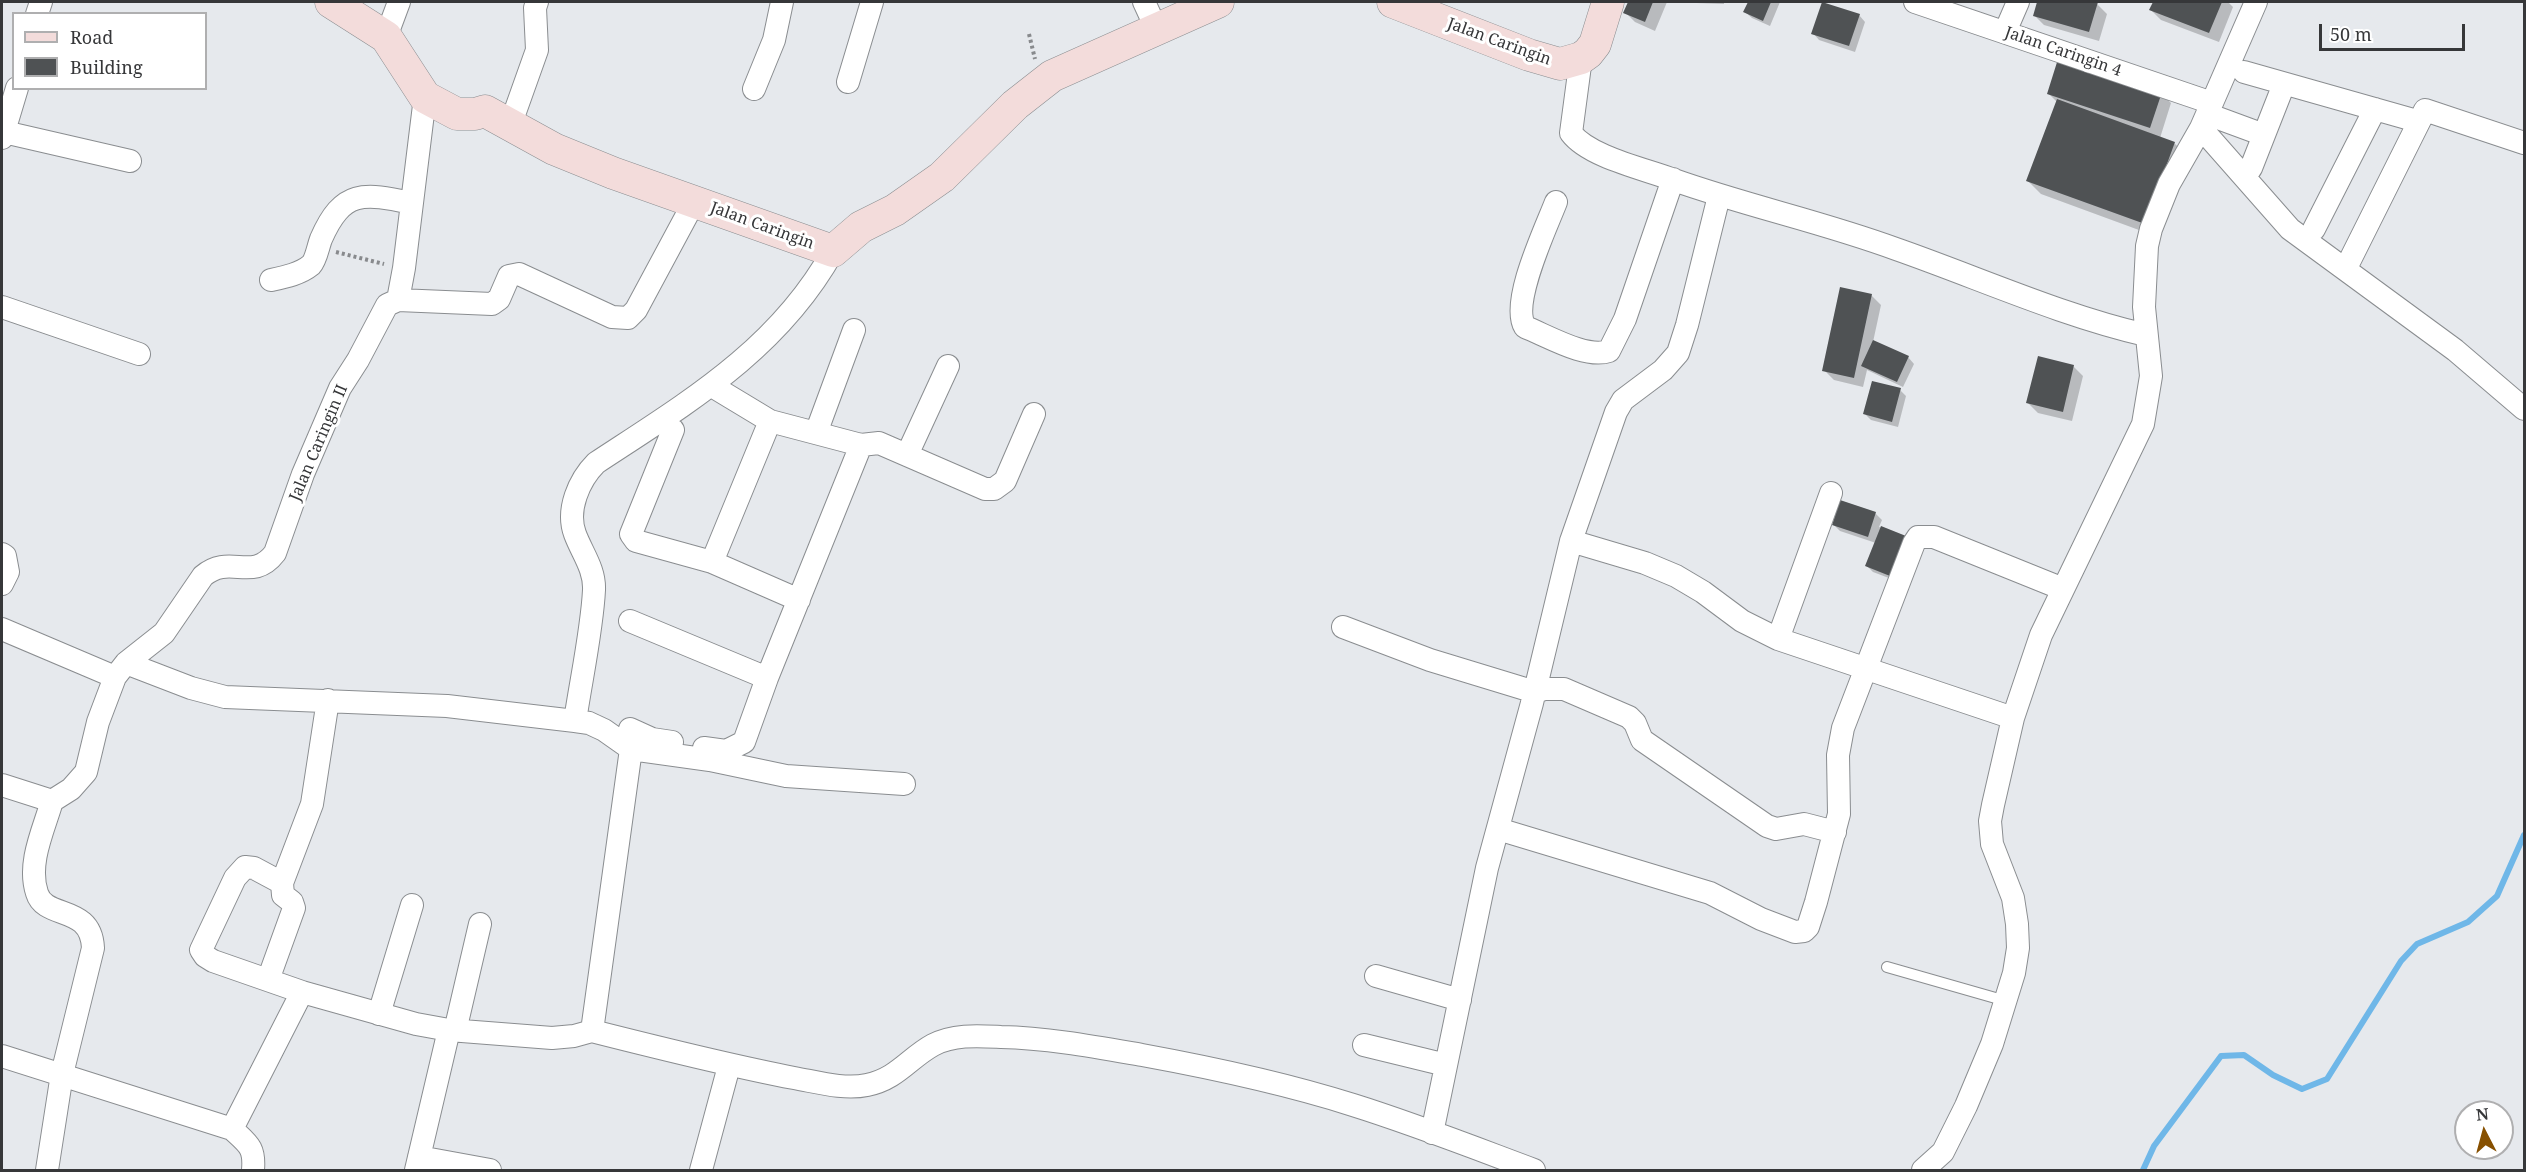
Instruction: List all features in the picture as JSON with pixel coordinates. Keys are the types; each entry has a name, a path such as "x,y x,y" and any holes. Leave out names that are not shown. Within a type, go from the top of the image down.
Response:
{"street":[{"path":"331,2 386,37 425,98 398,300 492,304 499,299 509,276 519,274 612,317 628,318 636,310 694,202"},
{"path":"386,37 399,2"},
{"path":"512,123 537,50 535,8 537,2"},
{"path":"754,89 774,40 782,2"},
{"path":"848,82 872,2"},
{"name":"Jalan Caringin","path":"425,98 457,114 475,114 485,111 512,123 554,149 613,173 832,251 861,227 895,210 942,177 1015,105 1052,76 1150,15 1218,2"},
{"name":"Jalan Caringin","path":"1393,2 1529,55 1560,64 1581,58"},
{"path":"1608,2 1595,44 1581,58 1571,124 1571,133 1578,142 1597,152 1719,196 1894,248 2043,305 2104,325 2146,335"},
{"name":"Jalan Caringin 4","path":"1915,2 2005,32 2207,115 2264,135"},
{"path":"2005,32 2018,2"},
{"path":"1923,1170 1943,1152 1966,1106 1992,1044 2006,1001 2018,948 2017,924 2013,898 1992,844 1990,821 2013,718 2041,635 2143,424 2151,376 2146,335 2144,285 2147,246 2151,229 2169,184 2207,115 2256,2"},
{"path":"2244,72 2410,118"},
{"path":"2251,168 2284,84"},
{"path":"15,90 4,126 130,161"},
{"path":"2314,229 2375,109"},
{"path":"2346,268 2425,110 2524,142"},
{"path":"2207,115 2290,229 2455,350 2524,409"},
{"path":"1556,201 1523,292 1521,321 1525,327 1584,351 1598,354 1609,351 1625,319 1673,179"},
{"path":"1432,1133 1477,913 1535,692 1571,541 1616,412 1623,400 1663,370 1678,353 1719,196"},
{"path":"272,280 292,275 317,264 331,216 341,206 363,197 381,197 412,203"},
{"path":"575,721 594,592 592,570 574,532 572,522 579,486 596,464 712,386 778,327 799,305 817,279 832,251"},
{"name":"Jalan Caringin II","path":"121,670 164,633 196,585 212,569 224,566 255,568 267,563 271,558 340,388 358,360 387,305 398,300"},
{"path":"2,307 139,354"},
{"path":"816,433 854,330"},
{"path":"907,455 948,366"},
{"path":"712,386 770,421 861,445 879,443 985,489 994,489 1005,481 1035,414"},
{"path":"712,562 770,421"},
{"path":"673,430 631,534 636,541 712,562 799,600"},
{"path":"630,739 652,739 726,751 744,742 766,678 861,445"},
{"path":"1778,639 1831,493"},
{"path":"1498,829 1710,892 1761,919 1795,932 1804,931 1808,927 1839,814 1838,755 1843,728 1918,537 1924,535 1934,537 2063,589"},
{"path":"1571,541 1645,563 1677,576 1742,621 1778,639 2013,718"},
{"path":"2,554 5,556 8,572 2,584"},
{"path":"630,621 766,678"},
{"path":"1343,627 1430,660 1535,692 1544,689 1564,689 1629,717 1635,723 1641,740 1772,828 1804,824 1835,832"},
{"path":"2,628 121,670 225,696 447,706 575,721 589,723 630,739 710,760 786,776 904,784"},
{"path":"47,1170 62,1074 93,941 87,924 50,906 37,896 34,879 35,859 52,801 71,789 86,772 98,722 121,670"},
{"path":"268,980 294,908 292,902 283,895 282,883 312,804 328,700"},
{"path":"592,1031 630,739"},
{"path":"2,785 52,801"},
{"path":"282,883 254,868 245,867 201,950 213,960 268,980 379,1014 452,1030 552,1038 574,1036 592,1031 729,1066 830,1084 866,1086 883,1081 901,1071 933,1045 948,1039 967,1036 1058,1041 1169,1060 1301,1089 1356,1106 1534,1170"},
{"path":"379,1014 412,905"},
{"path":"480,924 418,1164 490,1170"},
{"path":"1377,976 1460,1000"},
{"path":"232,1129 302,992"},
{"path":"1364,1045 1446,1065"},
{"path":"2,1056 232,1129 254,1153 253,1170"},
{"path":"701,1170 729,1066"}],"lane":[{"path":"1887,967 2006,1001"}],"path":[{"path":"317,264 404,268"}],"building":[{"path":"1628,2 1653,2 1645,22 1623,13"},
{"path":"1748,2 1771,2 1763,21 1743,12"},
{"path":"1822,2 1860,14 1849,46 1811,34"},
{"path":"2037,2 2098,2 2089,32 2033,16"},
{"path":"2153,2 2222,2 2209,33 2149,10"},
{"path":"2058,59 2162,92 2150,128 2047,94"},
{"path":"2057,99 2175,142 2145,224 2026,181"},
{"path":"1840,287 1872,294 1854,378 1822,371"},
{"path":"1873,340 1909,356 1897,382 1861,366"},
{"path":"2038,356 2074,365 2063,412 2026,403"},
{"path":"1872,381 1901,388 1892,422 1863,414"},
{"path":"1840,500 1876,512 1868,537 1832,525"},
{"path":"1881,526 1911,538 1895,578 1865,566"}],"waterway":[{"path":"2143,1170 2154,1146 2221,1056 2244,1055 2273,1075 2302,1089 2327,1079 2401,961 2417,944 2468,922 2497,896 2524,835"}]}
